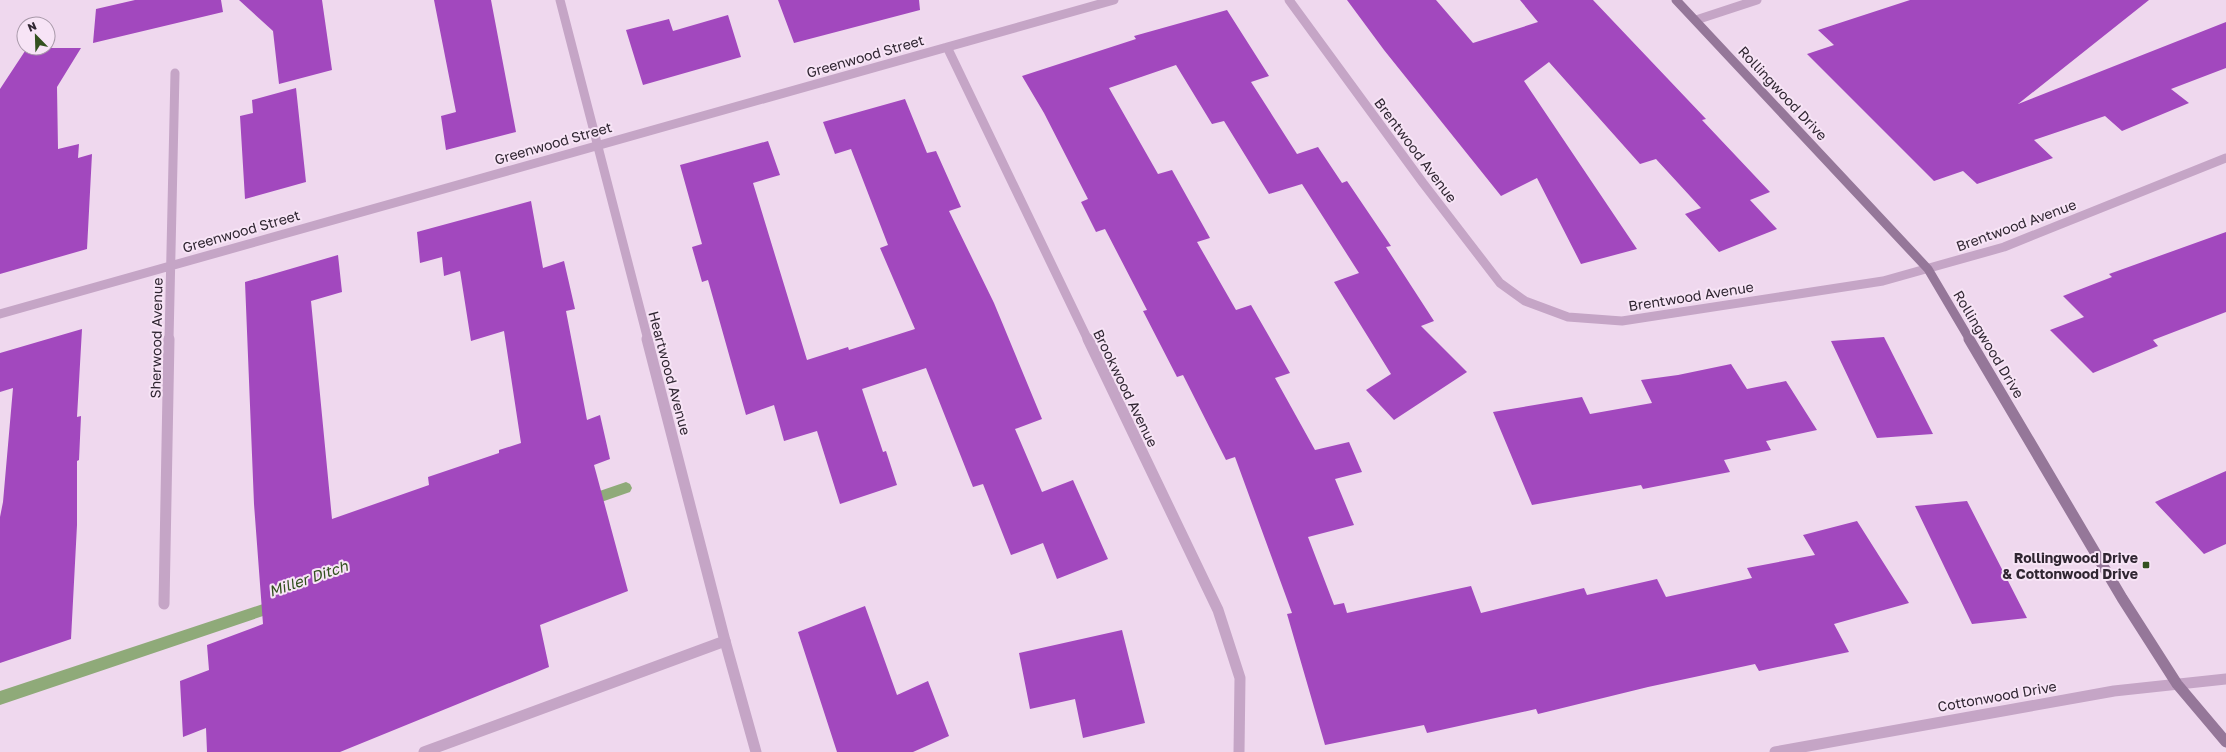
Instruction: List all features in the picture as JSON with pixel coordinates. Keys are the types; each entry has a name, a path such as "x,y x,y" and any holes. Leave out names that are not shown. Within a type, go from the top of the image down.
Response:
{"street":[{"name":"Heartwood Avenue","path":"560,0 725,641 756,752"},
{"name":"Greenwood Street","path":"0,314 1114,0"},
{"name":"Brentwood Avenue","path":"1289,0 1422,183 1500,284 1525,301 1568,317 1622,321 1883,281 2004,247 2226,158"},
{"name":"Rollingwood Drive","path":"1676,0 1928,269 2122,598 2178,684 2226,742"},
{"path":"1696,20 1757,0"},
{"name":"Brookwood Avenue","path":"947,47 1218,610 1240,678 1238,752"},
{"name":"Sherwood Avenue","path":"164,604 175,73"},
{"path":"424,752 725,641"},
{"name":"Cottonwood Drive","path":"1775,752 2114,691 2226,679"}],"building":[{"path":"135,0 221,0 223,12 93,43 96,9"},
{"path":"239,0 322,0 332,70 279,84 273,31"},
{"path":"434,0 491,0 516,132 446,150 441,116 456,112"},
{"path":"778,0 919,0 920,10 794,43"},
{"path":"1347,0 1436,0 1473,43 1538,22 1520,0 1593,0 1706,119 1702,120 1770,192 1750,200 1777,229 1719,252 1685,214 1701,208 1656,159 1640,164 1549,62 1524,81 1637,249 1581,264 1537,178 1501,196 1384,50"},
{"path":"1910,0 2149,0 2018,104 2226,22 2226,68 2171,89 2189,103 2122,131 2105,116 2034,140 2053,158 1977,184 1963,171 1934,181 1807,54 1834,45 1818,30"},
{"path":"1227,10 1269,76 1251,82 1297,154 1318,147 1342,183 1347,181 1391,246 1386,247 1434,321 1421,326 1467,372 1394,420 1366,390 1391,374 1334,282 1359,273 1302,184 1269,194 1224,121 1212,124 1176,65 1109,88 1158,174 1172,170 1210,238 1197,242 1236,310 1251,305 1290,373 1275,378 1315,450 1349,442 1362,472 1335,479 1354,525 1308,537 1334,605 1344,603 1347,613 1471,586 1481,613 1584,588 1587,595 1657,579 1666,597 1752,578 1747,568 1815,555 1803,535 1857,521 1909,603 1834,624 1849,652 1759,671 1755,664 1648,687 1538,714 1536,709 1427,733 1424,725 1325,745 1287,614 1292,613 1235,457 1226,460 1183,375 1177,377 1143,311 1147,310 1105,229 1096,232 1081,202 1088,199 1044,113 1022,76 1136,39 1134,36"},
{"path":"728,15 741,57 643,85 626,30 669,19 673,31"},
{"path":"56,48 81,48 57,87 58,149 79,144 78,158 92,154 87,249 0,274 0,89 22,56 56,56"},
{"path":"296,88 306,182 245,199 240,116 253,113 252,100"},
{"path":"905,99 927,153 936,151 961,207 949,211 994,303 1042,419 1015,429 1042,492 1073,480 1108,559 1057,579 1043,543 1011,555 983,484 973,487 926,368 862,389 883,452 886,451 897,485 840,504 817,431 784,441 774,405 746,415 708,280 702,282 692,247 702,244 680,165 768,141 780,175 753,183 807,360 848,347 849,350 915,329 880,248 888,245 851,149 835,154 823,122"},
{"path":"531,201 543,268 564,261 575,309 566,311 587,420 600,415 610,459 594,465 628,591 540,625 549,667 340,752 207,752 206,728 183,737 180,681 209,670 207,645 263,624 254,504 245,282 338,255 342,292 311,301 332,519 429,485 428,477 499,453 499,450 521,443 504,331 471,341 460,271 444,276 442,257 420,263 417,232"},
{"path":"2226,232 2226,312 2153,340 2158,346 2093,373 2050,330 2084,317 2063,296 2112,277 2109,274"},
{"path":"82,329 77,417 81,416 79,460 77,461 77,525 71,639 0,663 0,517 3,502 13,388 0,392 0,353"},
{"path":"1884,337 1933,434 1877,438 1831,341"},
{"path":"1731,364 1747,389 1786,381 1817,430 1766,441 1771,450 1724,460 1730,472 1643,489 1641,485 1532,505 1493,412 1582,397 1590,414 1652,403 1641,380 1678,375"},
{"path":"2226,471 2226,544 2204,554 2155,502"},
{"path":"1967,501 2027,618 1972,624 1915,506"},
{"path":"865,606 897,695 928,681 949,736 913,752 837,752 798,632"},
{"path":"1122,630 1145,723 1083,738 1075,699 1030,709 1019,653"}],"waterway":[{"name":"Miller Ditch","path":"587,501 626,488"},
{"name":"Miller Ditch","path":"0,698 278,605"}],"place":[{"name":"Rollingwood Drive & Cottonwood Drive","path":"2146,565"}]}
